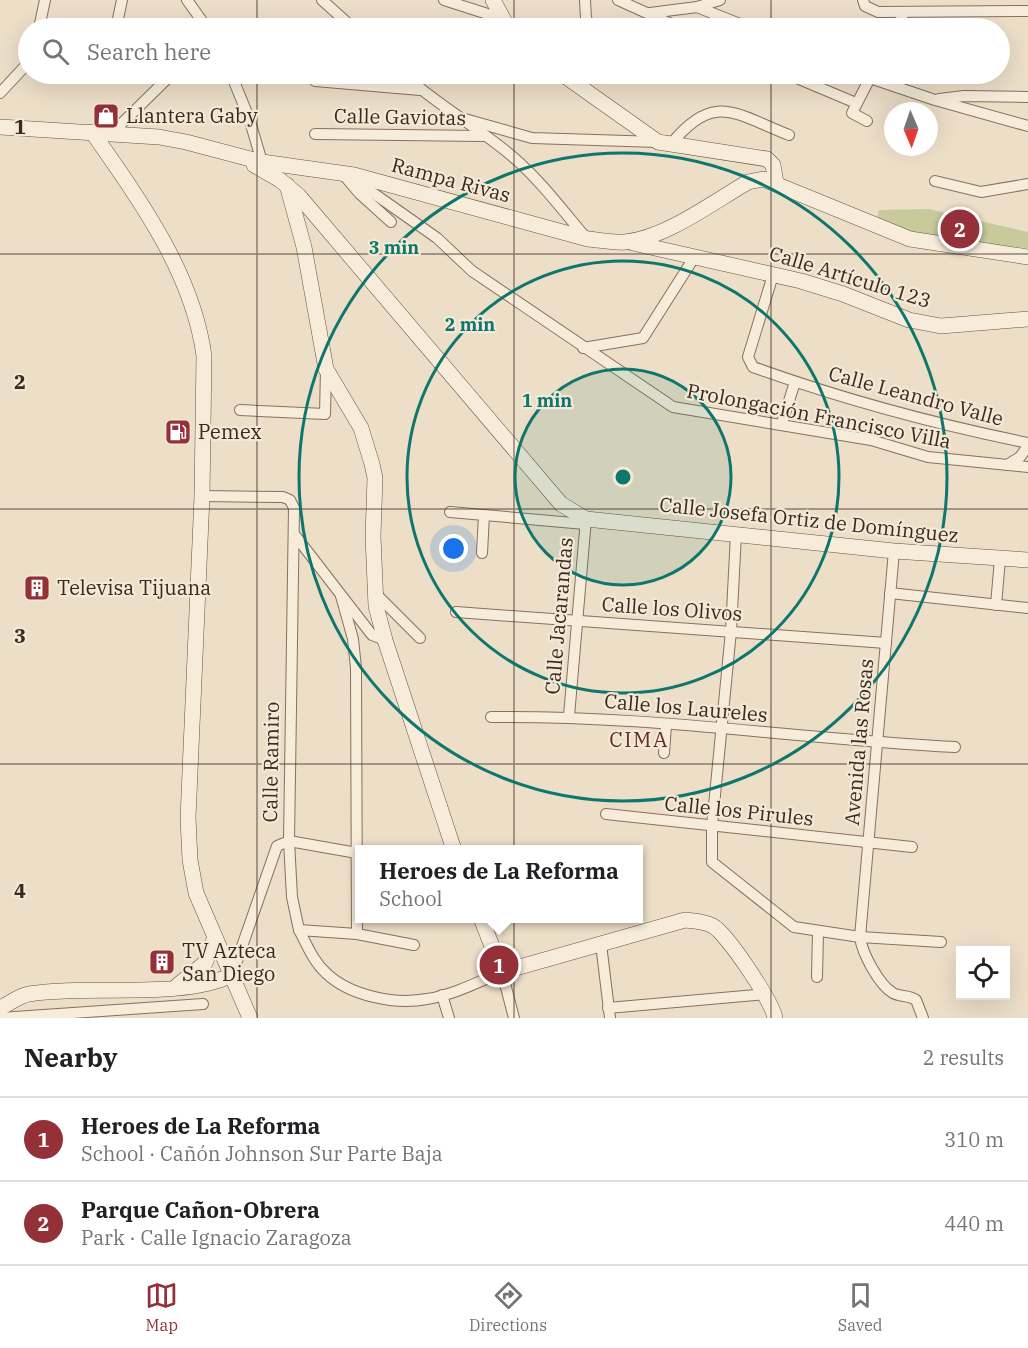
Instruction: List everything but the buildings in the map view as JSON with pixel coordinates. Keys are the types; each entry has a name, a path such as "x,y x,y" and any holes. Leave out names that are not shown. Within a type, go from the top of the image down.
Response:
{"street":[{"path":"41,18 45,0"},
{"path":"118,18 122,0"},
{"path":"187,0 200,18"},
{"path":"322,0 342,18"},
{"path":"444,0 491,18"},
{"path":"493,0 502,18"},
{"path":"585,0 586,18"},
{"path":"618,0 660,18"},
{"path":"650,13 697,7 720,0"},
{"path":"862,0 871,10 1028,11"},
{"path":"697,7 725,18"},
{"path":"901,18 904,12"},
{"path":"0,93 18,74"},
{"path":"112,133 162,84"},
{"path":"235,84 249,118 262,162"},
{"path":"350,84 420,90"},
{"path":"414,84 512,157 536,179 588,239"},
{"path":"581,84 664,143"},
{"path":"810,84 856,103"},
{"path":"867,84 852,113 867,121"},
{"path":"888,84 1028,126"},
{"path":"935,100 964,96 1028,97"},
{"path":"664,143 687,123 706,112 724,110 789,135"},
{"path":"456,116 532,138 664,143 766,159 773,165 776,183"},
{"path":"0,127 168,138 240,158 287,185 561,504 586,522"},
{"path":"92,132 153,224 189,296 196,316 204,357 202,496 188,818 190,860 196,893 250,1018"},
{"name":"Calle Gaviotas","path":"315,134 484,136"},
{"name":"Rampa Rivas","path":"240,158 349,174 588,239 627,242"},
{"path":"349,174 359,193 391,222"},
{"name":"Prolongación Francisco Villa","path":"349,174 437,238 472,271 673,407 782,423 872,440 927,457 1028,467"},
{"path":"627,242 664,230 755,179 776,183 910,238 1025,259"},
{"path":"935,181 981,192 1028,184"},
{"path":"240,410 325,414 326,369 304,247 287,185"},
{"name":"Calle Artículo 123","path":"627,242 695,256 843,294 909,320 941,326 1028,319"},
{"path":"583,348 643,338 695,256"},
{"name":"Calle Leandro Valle","path":"773,275 748,357 753,367 795,382 957,429 1028,445"},
{"path":"326,369 361,428 372,464 375,478 373,536 376,594 385,640 453,845"},
{"path":"782,423 795,382"},
{"path":"1007,465 1020,457 1028,445"},
{"name":"Calle Ramiro","path":"202,496 287,497 294,508 289,841 277,846 232,975"},
{"name":"Calle Josefa Ortiz de Domínguez","path":"450,512 736,534 894,551 1028,560"},
{"path":"482,553 484,515"},
{"name":"Calle Jacarandas","path":"569,716 586,522"},
{"path":"294,534 372,635 385,640"},
{"path":"736,534 731,631 712,826 712,862 786,923 794,927 860,937 941,942"},
{"name":"Avenida las Rosas","path":"860,937 894,551"},
{"path":"996,605 1000,559"},
{"path":"890,593 1028,608"},
{"path":"376,594 420,638"},
{"path":"341,596 356,660 357,845"},
{"name":"Calle los Olivos","path":"456,612 886,643"},
{"name":"Calle los Laureles","path":"491,717 569,716 878,743 955,747"},
{"path":"664,753 666,725"},
{"name":"Calle los Pirules","path":"606,814 912,847"},
{"path":"355,853 289,841 292,897 298,930 309,951 327,974 353,990 403,1000 426,1000 445,995 502,972 685,920 714,927 766,994 775,1018"},
{"path":"357,923 357,934"},
{"path":"483,923 502,972 514,1018"},
{"path":"298,930 357,934 414,945"},
{"path":"817,977 818,931"},
{"path":"860,937 863,954 887,988 896,994 916,1000 923,1018"},
{"path":"176,986 200,969 215,938"},
{"path":"601,944 609,1013 766,994"},
{"path":"0,1008 27,994 216,983 232,975"},
{"path":"445,995 449,1018"},
{"path":"0,1018 108,1015 203,1004"}],"green space":[{"path":"929,209 1028,232 1028,248 930,236 877,219 879,210"}],"place":[{"name":"Llantera Gaby","path":"106,116"},
{"name":"Parque Cañon-Obrera","path":"960,229"},
{"name":"Pemex","path":"178,432"},
{"name":"Televisa Tijuana","path":"37,588"},
{"name":"TV Azteca San Diego","path":"162,962"},
{"name":"Heroes de La Reforma","path":"499,965"}],"district":[{"name":"CIMA","path":"639,740"}]}
